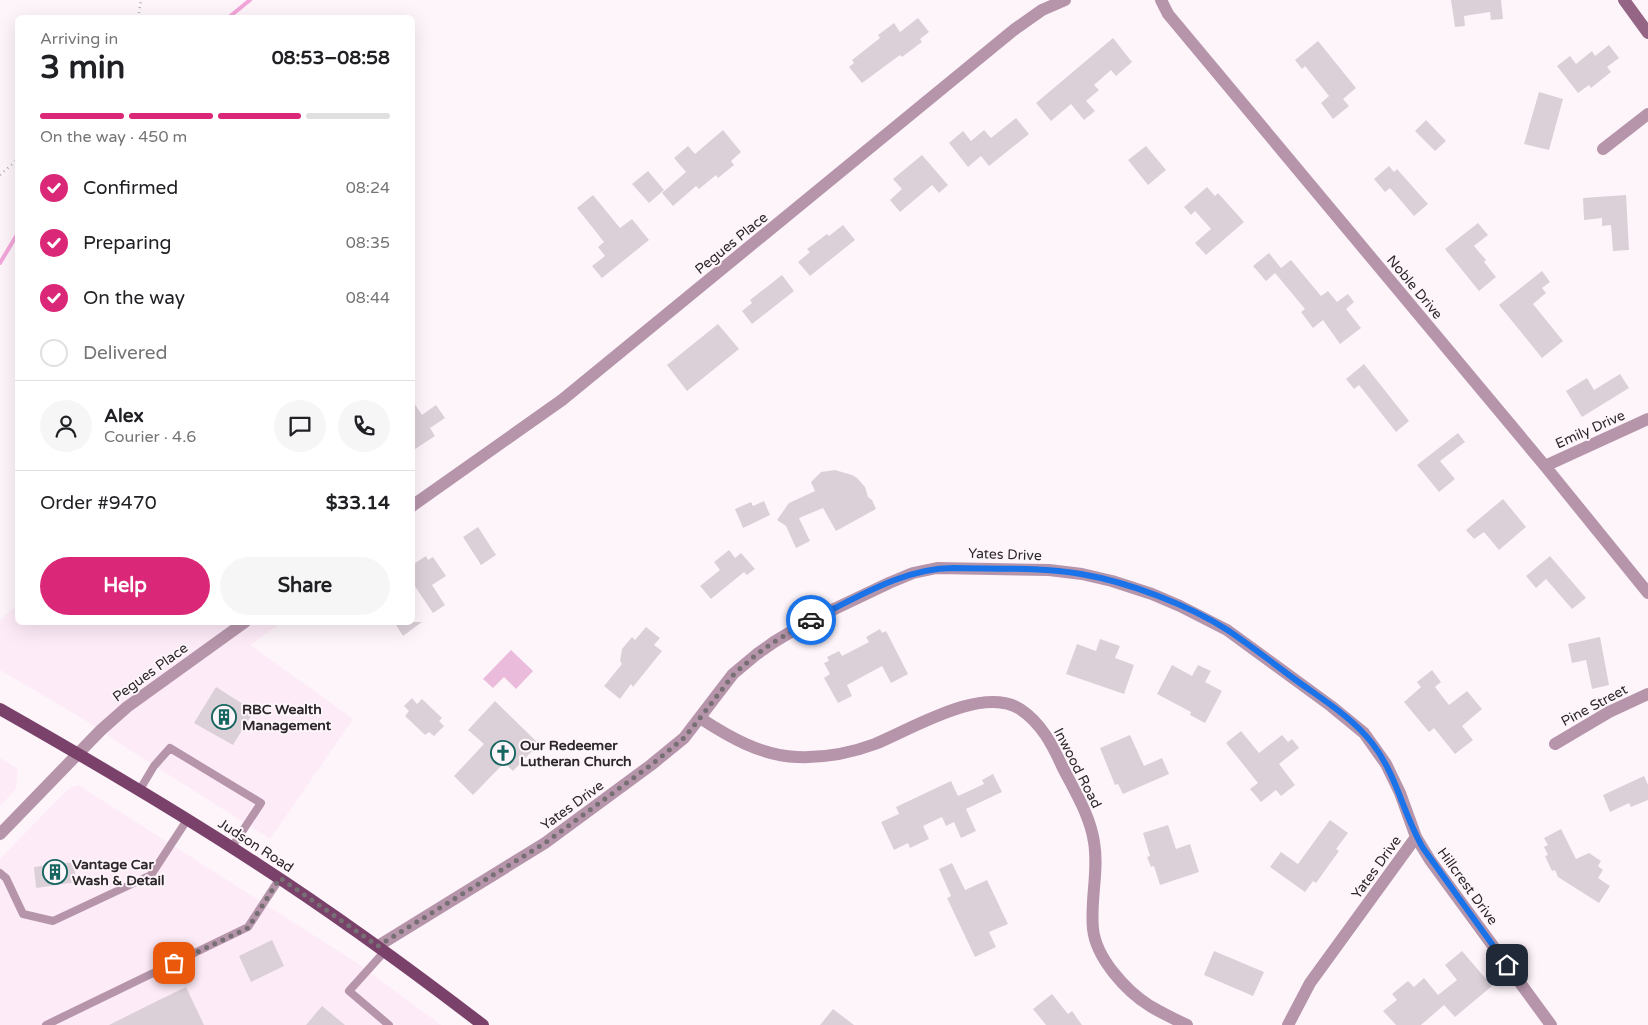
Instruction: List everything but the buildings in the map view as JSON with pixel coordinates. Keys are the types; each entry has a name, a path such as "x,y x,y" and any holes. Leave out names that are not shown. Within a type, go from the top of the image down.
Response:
{"main road":[{"path":"1624,0 1648,33"},
{"name":"Judson Road","path":"0,709 140,791 280,878 382,949 483,1025"}],"street":[{"name":"Pegues Place","path":"415,504 562,400 1015,29 1042,10 1065,0"},
{"name":"Noble Drive","path":"1161,0 1168,14 1545,466 1648,593"},
{"path":"1603,149 1648,114"},
{"name":"Emily Drive","path":"1545,466 1648,419"},
{"name":"Yates Drive","path":"382,949 545,843 669,751 684,738 734,674 774,642 818,617 913,573 937,568 1049,570 1082,574 1112,581 1152,594 1221,627 1254,649 1353,723 1372,743 1386,764 1400,793 1416,836 1310,982 1288,1025"},
{"name":"Pegues Place","path":"0,834 133,701 241,625"},
{"name":"Pine Street","path":"1555,744 1609,712 1648,694"},
{"name":"Inwood Road","path":"700,718 726,734 755,748 795,757 815,757 838,754 874,744 978,702 1006,703 1018,708 1035,721 1047,738 1092,831 1096,856 1093,929 1098,948 1120,979 1134,994 1148,1005 1187,1025"},
{"name":"Hillcrest Drive","path":"1416,836 1430,860 1551,1025"}],"lane":[{"path":"140,791 154,766 170,748 261,803 232,847"},
{"path":"0,873 6,878 24,914 53,921 151,875 187,820"},
{"path":"46,1025 248,928 280,878"},
{"path":"382,949 350,991 389,1025"}],"path":[{"path":"138,15 141,0"},
{"path":"0,175 15,161"}],"shaded area":[{"path":"15,607 15,625 278,625 250,645 353,719 270,839 82,718 0,670 0,620"},
{"path":"511,650 533,671 516,689 504,677 493,688 483,679"},
{"path":"0,758 18,769 16,789 0,806"},
{"path":"78,785 357,963 441,1025 0,1025 0,859 68,789"}],"waterway":[{"path":"232,15 250,0"},
{"path":"0,263 15,238"}],"way so far":[{"path":"174,963 248,928 280,878 378,946 545,843 651,765 684,738 734,674 774,642 811,620"}],"place":[{"name":"RBC Wealth Management","path":"224,717"},
{"name":"Our Redeemer Lutheran Church","path":"503,753"},
{"name":"Vantage Car Wash & Detail","path":"55,872"}],"route":[{"path":"811,620 913,573 937,568 1049,570 1082,574 1112,581 1152,594 1209,620 1254,649 1364,733 1386,764 1400,793 1416,836 1430,860 1507,965"}]}
